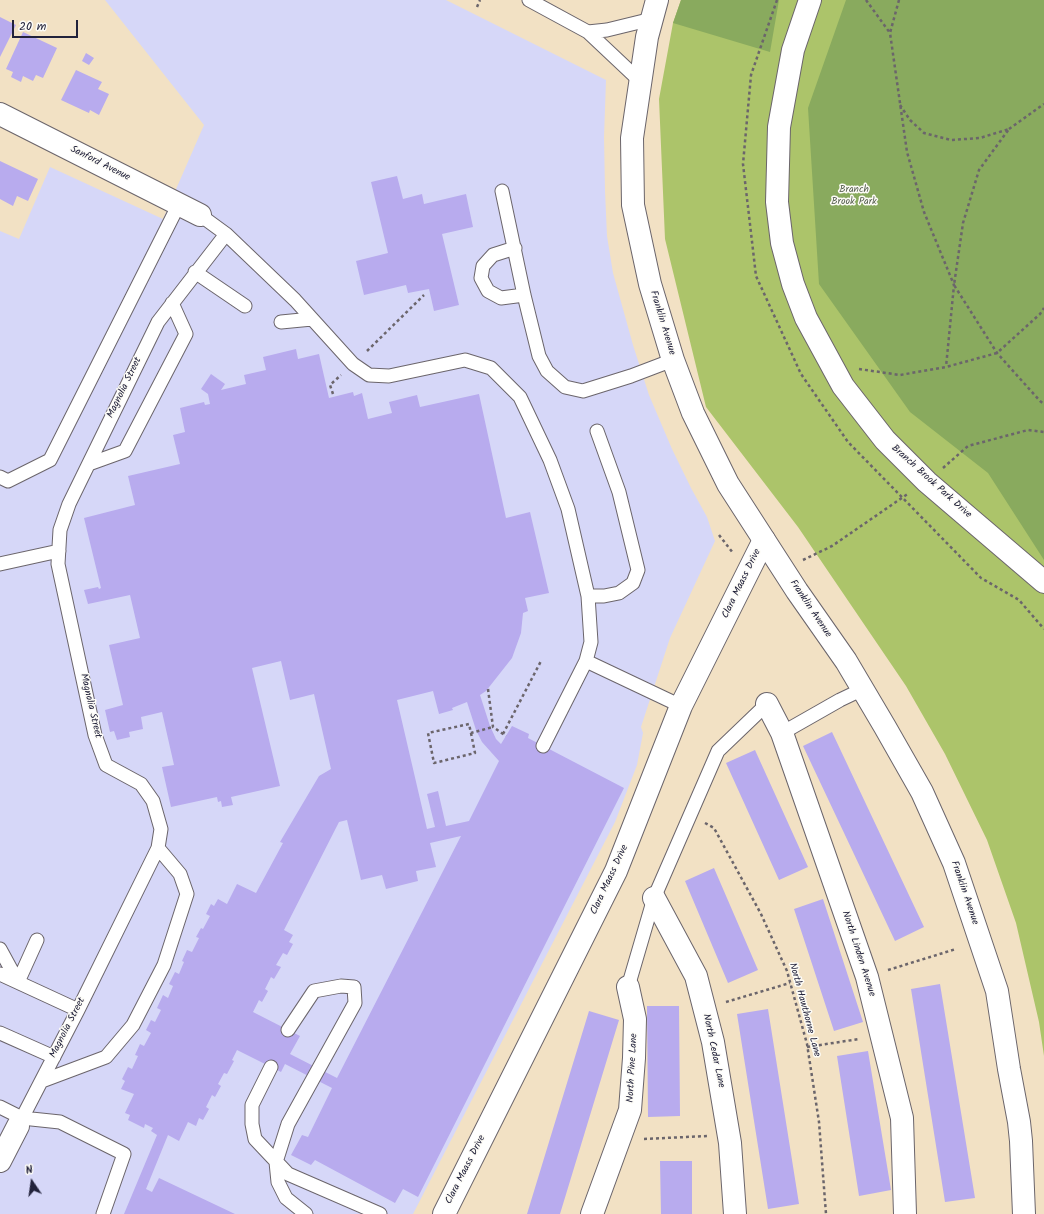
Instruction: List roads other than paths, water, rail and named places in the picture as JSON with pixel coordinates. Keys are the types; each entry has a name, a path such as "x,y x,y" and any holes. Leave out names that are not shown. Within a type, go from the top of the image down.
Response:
{"street":[{"name":"Branch Brook Park Drive","path":"810,0 793,50 779,127 777,202 782,243 793,284 806,318 843,386 885,440 927,482 1044,582"},
{"name":"Franklin Avenue","path":"654,10 647,37 632,138 633,205 650,284 673,360 693,413 728,484 846,661 863,689 922,792 954,863 997,991 1019,1128 1024,1214"},
{"name":"Sanford Avenue","path":"0,114 200,214"},
{"name":"Clara Maass Drive","path":"444,1214 616,871 681,706 764,540"},
{"name":"North Linden Avenue","path":"767,704 782,733 867,977 902,1118 905,1214"},
{"name":"North Cedar Lane","path":"654,898 696,976 713,1042 729,1135 735,1214"},
{"name":"North Pine Lane","path":"592,1214 630,1110 635,1019 628,987"},
{"name":"Magnolia Street","path":"0,1161 20,1122"}],"lane":[{"path":"538,2 588,32 640,80"},
{"path":"588,32 606,30 654,10"},
{"path":"502,191 539,356 547,371 565,387 582,391 631,376 673,360"},
{"path":"0,477 8,481 50,460 179,204"},
{"path":"200,214 226,234 294,300 353,364 369,375 389,376 465,360 491,368 520,397 550,460 568,509 588,596 591,642 586,661 543,746"},
{"name":"Magnolia Street","path":"20,1122 78,1010 158,848 161,829 153,801 141,784 106,765 95,735 58,564 60,530 69,504 158,322 195,272 226,234"},
{"path":"515,248 493,255 483,266 482,278 488,292 501,298 524,294"},
{"path":"195,272 244,306"},
{"path":"89,464 126,451 186,334 172,303"},
{"path":"280,322 312,319"},
{"path":"588,596 604,596 619,593 633,582 638,570 619,492 597,430"},
{"path":"0,564 59,551"},
{"path":"586,661 681,706"},
{"path":"782,733 840,700 863,689"},
{"path":"628,987 654,898 718,751 767,704"},
{"path":"42,1081 106,1057 132,1025 164,965 186,894 180,874 158,848"},
{"path":"18,982 37,940"},
{"path":"0,949 18,982"},
{"path":"0,974 78,1010"},
{"path":"288,1030 314,992 341,986 354,987 355,1003 288,1124 276,1162 278,1182 286,1198 306,1214"},
{"path":"1,1036 54,1057"},
{"path":"271,1067 252,1105 252,1124 255,1139 288,1174 380,1214"},
{"path":"0,1107 20,1122 60,1122 124,1154 103,1214"}],"park label":[{"name":"Branch Brook Park","path":"854,196"}]}
